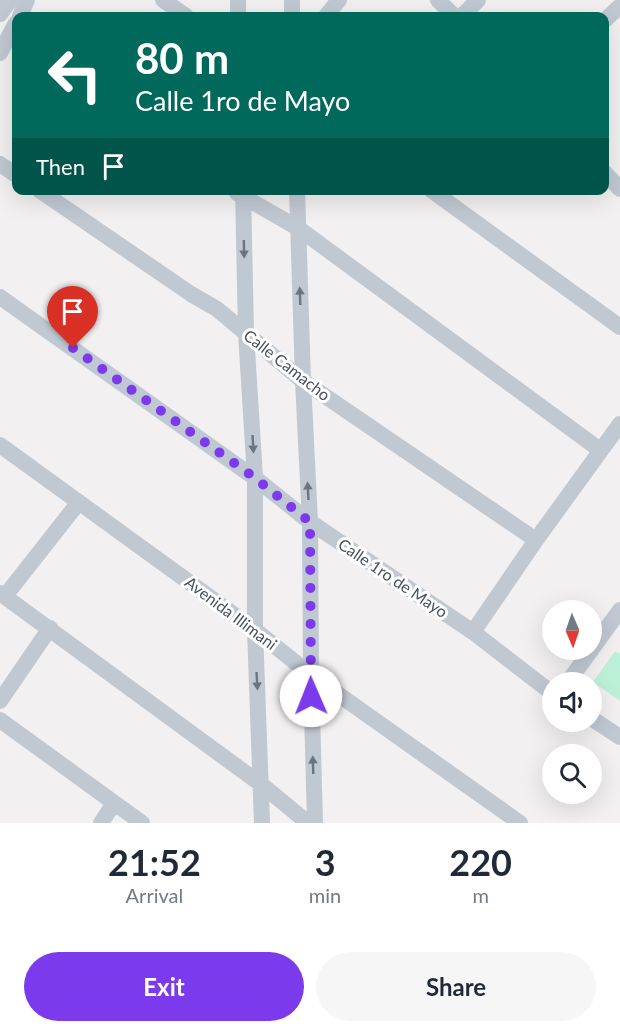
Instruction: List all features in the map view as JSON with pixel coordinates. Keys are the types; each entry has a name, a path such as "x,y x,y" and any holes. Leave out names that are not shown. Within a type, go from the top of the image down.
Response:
{"street":[{"path":"0,14 10,0"},
{"path":"163,0 180,12"},
{"path":"329,12 339,0"},
{"path":"438,0 450,12"},
{"path":"466,12 478,0"},
{"path":"609,16 620,6"},
{"path":"0,53 12,35"},
{"path":"609,177 620,189"},
{"name":"Calle Camacho","path":"46,195 191,294 217,309 303,381 536,540"},
{"path":"240,195 255,478 255,630 262,823"},
{"path":"243,195 298,228 600,450"},
{"path":"297,195 310,522 310,675 315,823"},
{"path":"438,195 620,327"},
{"name":"Calle 1ro de Mayo","path":"0,297 255,478 310,522 473,633 542,685"},
{"path":"473,633 536,540 620,424"},
{"name":"Avenida Illimani","path":"0,445 255,630 310,675 520,823"},
{"path":"79,502 2,594 262,785 308,823"},
{"path":"574,672 620,610"},
{"path":"0,701 50,628"},
{"path":"0,720 141,823"},
{"path":"602,725 620,737"},
{"path":"101,823 114,804"}],"green space":[{"path":"615,651 620,654 620,701 602,688 602,672 600,672"}],"route":[{"path":"73,348 255,478 310,522 311,696"}]}
